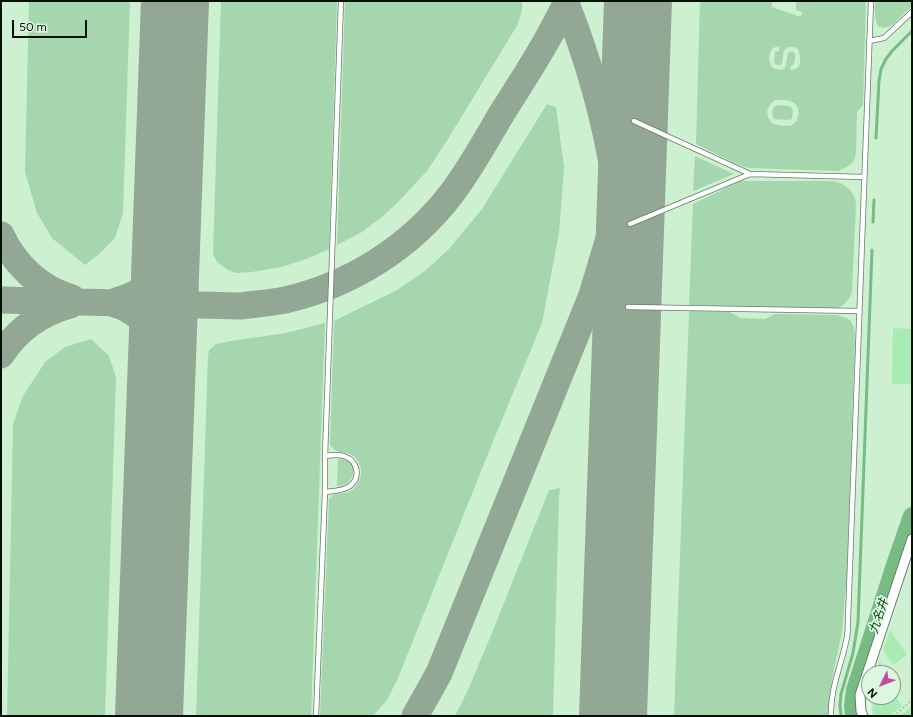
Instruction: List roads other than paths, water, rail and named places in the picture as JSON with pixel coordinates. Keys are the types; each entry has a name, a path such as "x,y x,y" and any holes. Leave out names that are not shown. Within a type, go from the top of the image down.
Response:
{"street":[{"path":"863,716 860,695 912,539"}],"lane":[{"path":"316,716 341,1"},
{"path":"831,716 830,708 833,690 847,636 871,1"},
{"path":"869,40 884,38 912,12"},
{"path":"634,121 750,174 864,177"},
{"path":"630,224 750,174"},
{"path":"628,307 859,311"},
{"path":"325,456 346,456 352,460 356,466 357,473 355,480 350,486 342,490 325,492"}],"waterway":[{"path":"876,138 881,69 892,51 912,31"},
{"path":"873,222 874,200"},
{"path":"841,716 841,694 853,653 858,622 872,250"},
{"name":"九名井","path":"854,716 853,706 855,690 912,516"}]}
